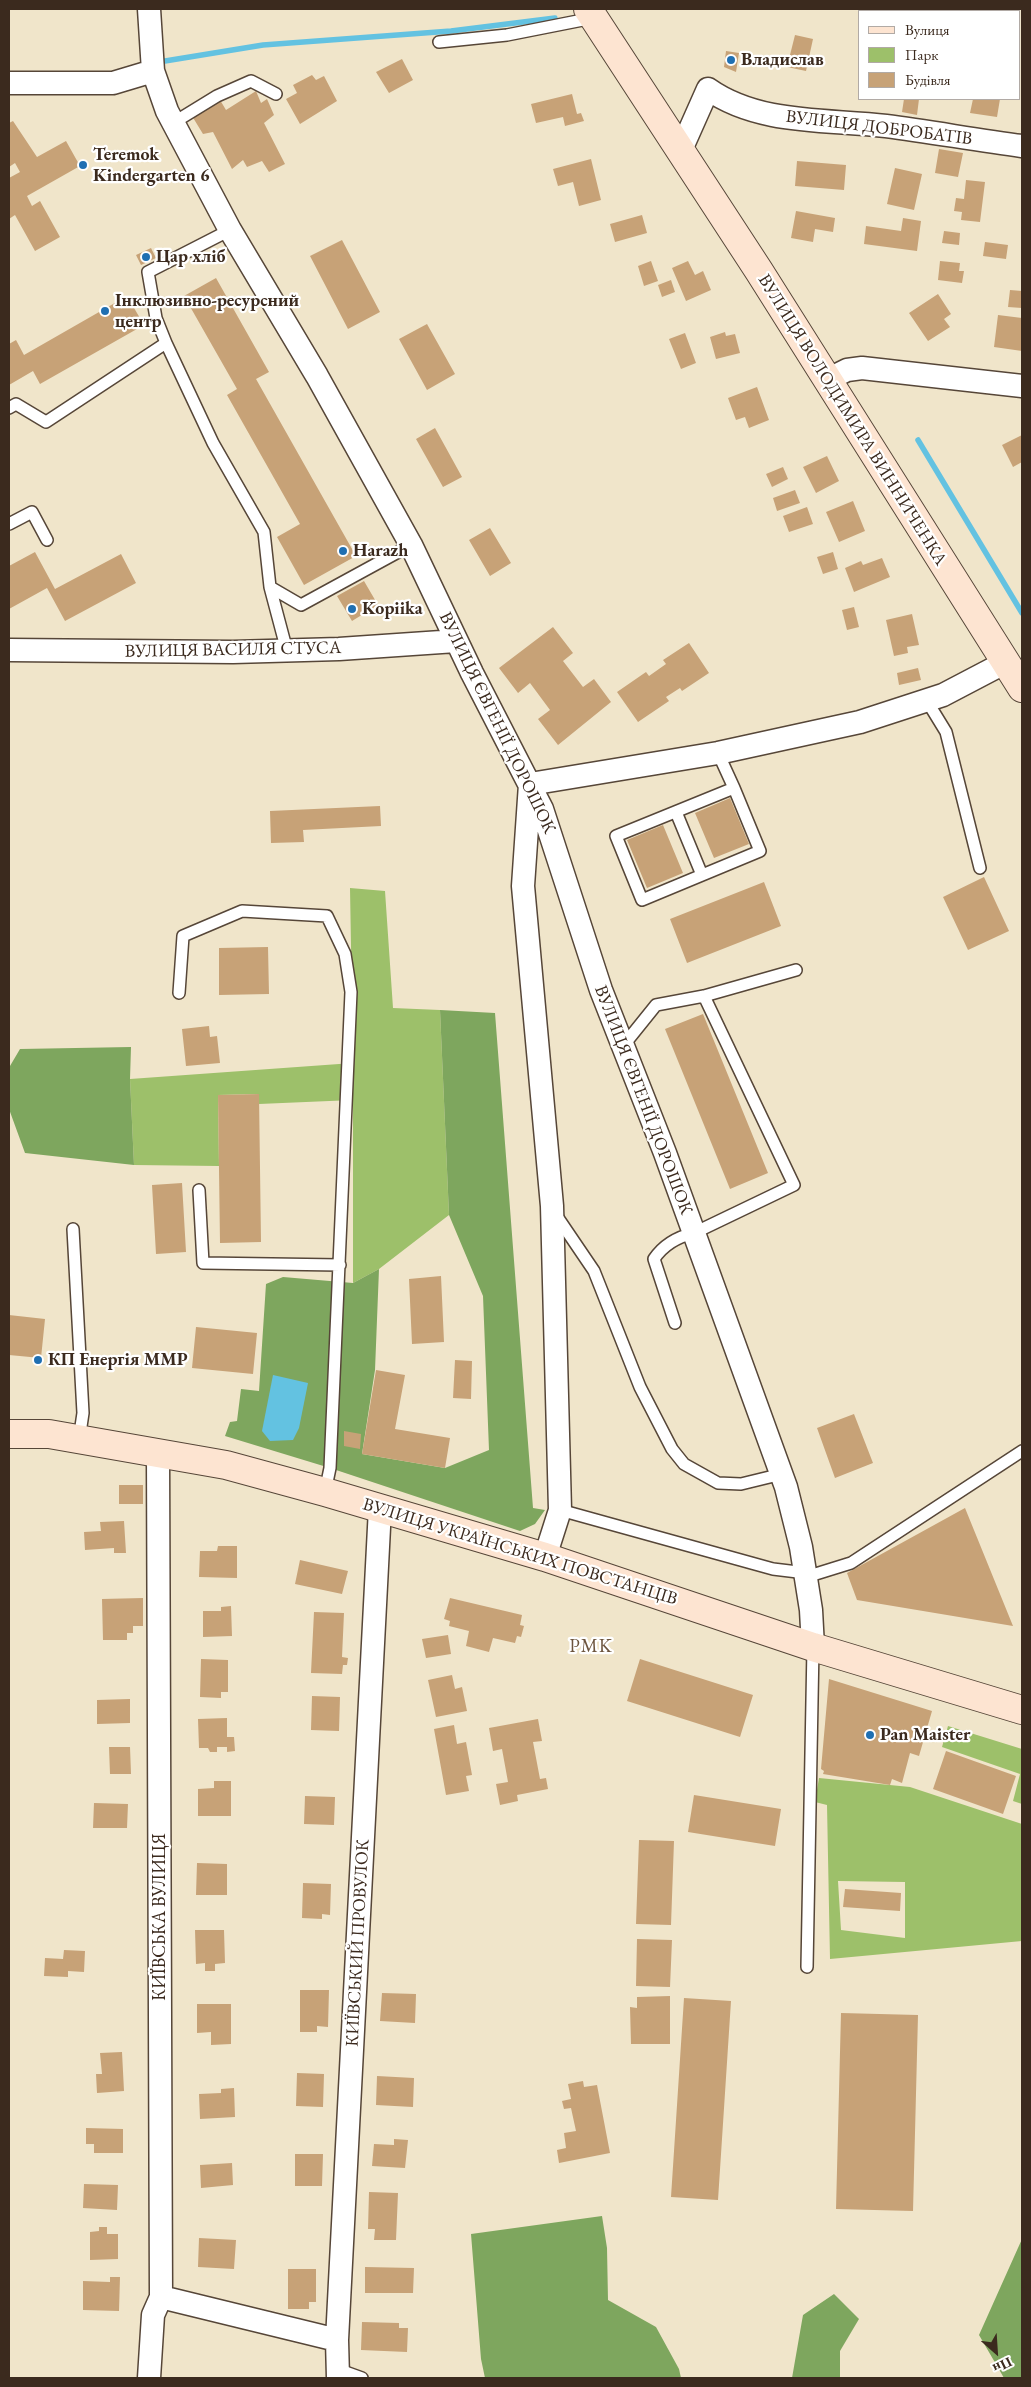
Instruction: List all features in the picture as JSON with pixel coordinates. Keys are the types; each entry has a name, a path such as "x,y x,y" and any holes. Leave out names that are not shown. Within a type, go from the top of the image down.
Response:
{"street":[{"name":"ВУЛИЦЯ ЄВГЕНІЇ ДОРОШОК","path":"149,9 153,71 173,123 230,230 317,376 411,545 456,641 530,784 552,836 592,963 694,1232 782,1474 796,1523 806,1575 813,1647"},
{"name":"ВУЛИЦЯ ВОЛОДИМИРА ВИННИЧЕНКА","path":"591,13 1022,688"},
{"path":"9,83 113,83 153,71"},
{"name":"ВУЛИЦЯ ДОБРОБАТІВ","path":"680,152 708,89 736,106 798,118 884,126 1022,146"},
{"path":"827,380 847,370 862,368 1022,386"},
{"name":"ВУЛИЦЯ ВАСИЛЯ СТУСА","path":"9,650 287,651 456,641"},
{"path":"544,1557 560,1510 552,1206 522,886 530,784 718,753 860,722 927,701 969,683 1006,662"},
{"name":"ВУЛИЦЯ УКРАЇНСЬКИХ ПОВСТАНЦІВ","path":"9,1434 49,1434 226,1465 325,1492 544,1557 813,1647 1022,1710"},
{"name":"КИЇВСЬКА ВУЛИЦЯ","path":"150,2378 152,2315 161,2298 158,1454"},
{"name":"КИЇВСЬКИЙ ПРОВУЛОК","path":"338,2374 338,2340 380,1508"},
{"path":"161,2298 338,2340"}],"lane":[{"path":"439,42 506,36 591,13"},
{"path":"173,123 217,96 251,81 276,94"},
{"path":"230,230 148,272 156,318 166,343 213,443 264,532 270,587 287,651"},
{"path":"9,408 16,404 46,422 166,343"},
{"path":"9,524 32,512 47,540"},
{"path":"270,587 301,605 411,545"},
{"path":"927,701 946,732 980,868"},
{"path":"718,753 734,788 760,851 642,900 616,836 734,788"},
{"path":"676,812 702,875"},
{"path":"178,993 183,936 242,911 326,916 345,954 351,992 330,1468 325,1492"},
{"path":"622,1046 656,1005 704,996 796,970"},
{"path":"675,1323 654,1259 661,1249 680,1236 694,1232 794,1185 704,996"},
{"path":"199,1190 203,1263 340,1265"},
{"path":"552,1206 594,1271 640,1387 672,1449 684,1464 718,1484 741,1484 782,1474"},
{"path":"74,1229 83,1413 79,1440"},
{"path":"560,1510 773,1569 806,1575 851,1563 1022,1451"},
{"path":"808,1968 813,1647"},
{"path":"338,2374 362,2378"}],"green space":[{"path":"350,888 385,891 393,1008 440,1010 449,1215 379,1269 353,1283 353,1100 259,1104 258,1094 218,1095 219,1166 134,1165 130,1079 353,1063"},
{"path":"440,1010 495,1013 533,1508 545,1510 535,1524 520,1531 330,1468 225,1436 230,1422 237,1421 241,1389 259,1391 266,1284 283,1277 353,1283 379,1269 375,1370 362,1454 445,1468 489,1450 483,1296 449,1215"},
{"path":"131,1047 130,1079 134,1165 25,1153 9,1109 10,1066 20,1049"},
{"path":"948,1726 1022,1749 1022,1804 1013,1801 1020,1774 942,1747"},
{"path":"819,1778 910,1787 1022,1824 1022,1941 830,1959 827,1805 815,1802","holes":["838,1881 905,1882 905,1938 841,1930"]},
{"path":"602,2216 607,2248 608,2300 656,2327 679,2369 681,2378 485,2378 481,2359 471,2234"},
{"path":"1022,2239 1022,2378 1004,2378 979,2335"},
{"path":"834,2294 859,2319 840,2351 840,2378 792,2378 803,2315"}],"water":[{"path":"273,1375 308,1383 299,1428 293,1440 270,1441 262,1431"}],"building":[{"path":"795,35 813,39 806,71 787,67"},
{"name":"Владислав","path":"726,51 739,53 736,72 724,67"},
{"path":"402,59 413,80 389,93 376,72"},
{"path":"312,75 316,80 324,76 337,101 300,124 286,99 297,93 293,85"},
{"path":"256,91 261,103 267,99 274,115 264,123 285,164 269,172 262,161 247,167 243,160 232,169 213,132 203,134 192,116 220,100 226,110"},
{"path":"572,94 577,114 581,113 584,121 565,126 563,117 536,123 531,104"},
{"path":"904,100 919,100 917,115 902,112"},
{"path":"973,100 1000,100 997,117 970,113"},
{"path":"13,121 37,157 66,141 80,166 27,196 32,206 40,201 60,237 35,251 15,215 9,219 9,178 20,172 15,163 9,167 9,123"},
{"path":"939,149 963,153 958,177 935,173"},
{"path":"591,159 601,200 579,206 573,182 558,186 553,169"},
{"path":"797,161 846,165 844,190 795,186"},
{"path":"895,168 922,174 914,210 887,204"},
{"path":"966,180 985,182 980,222 961,220 962,212 954,211 956,198 964,199"},
{"path":"796,211 835,218 833,232 815,229 813,242 791,238"},
{"path":"642,215 647,233 615,242 610,224"},
{"path":"903,218 921,221 917,251 864,244 866,226 901,231"},
{"path":"944,231 960,233 959,245 942,243"},
{"path":"342,240 380,312 348,329 310,256"},
{"path":"985,242 1008,245 1006,259 983,256"},
{"name":"Цар хліб","path":"151,248 156,258 141,265 136,255"},
{"path":"651,261 658,281 644,286 638,266"},
{"path":"688,261 695,275 703,271 711,290 686,301 672,268"},
{"path":"940,261 960,263 959,271 964,271 962,283 938,280"},
{"path":"216,278 269,372 256,379 356,556 304,585 277,537 300,524 227,395 237,389 184,296"},
{"path":"671,280 675,292 662,297 658,285"},
{"path":"1010,290 1022,291 1022,308 1008,307"},
{"path":"938,294 951,314 944,319 950,327 928,341 909,313"},
{"path":"127,296 144,325 40,384 33,371 9,385 9,344 16,340 24,355"},
{"path":"998,315 1022,318 1022,351 994,347"},
{"path":"427,324 455,374 427,390 399,339"},
{"path":"725,332 726,336 735,334 740,353 716,359 710,337"},
{"path":"685,333 696,363 681,369 669,339"},
{"path":"757,387 769,420 749,428 745,417 736,420 728,398"},
{"path":"435,428 462,477 443,487 416,439"},
{"path":"1022,435 1022,462 1013,467 1002,445"},
{"path":"827,456 839,481 816,493 803,467"},
{"path":"783,467 788,479 772,487 766,474"},
{"path":"795,490 800,503 777,511 773,498"},
{"path":"853,501 865,531 839,542 826,512"},
{"path":"807,507 813,524 789,532 783,516"},
{"path":"490,528 511,563 490,576 469,540"},
{"path":"35,552 55,589 121,554 136,583 65,621 47,588 9,609 9,566"},
{"path":"833,552 838,569 823,574 817,557"},
{"path":"882,558 890,577 854,592 845,568 861,561 863,565"},
{"path":"364,581 378,605 352,621 337,596"},
{"path":"854,607 859,627 847,630 842,610"},
{"path":"912,614 919,645 907,647 908,653 894,656 886,620"},
{"path":"553,627 573,653 563,661 583,687 594,679 611,702 558,745 538,719 550,710 530,683 518,693 499,668"},
{"path":"689,643 709,673 682,691 680,688 666,697 669,701 638,722 617,692 646,672 649,676 666,664 663,660"},
{"path":"918,668 921,680 899,685 897,673"},
{"path":"730,798 749,844 714,858 695,813"},
{"path":"380,806 381,826 303,830 304,842 271,843 270,811"},
{"path":"663,825 683,873 647,888 627,840"},
{"path":"984,877 1009,931 968,950 943,897"},
{"path":"764,882 781,926 687,963 670,919"},
{"path":"268,947 269,994 219,995 219,948"},
{"path":"703,1014 768,1173 730,1189 665,1029"},
{"path":"209,1026 210,1037 217,1036 220,1063 186,1066 182,1029"},
{"path":"259,1094 261,1242 220,1243 218,1095"},
{"path":"182,1183 186,1252 156,1254 152,1185"},
{"path":"441,1276 444,1342 412,1344 409,1279"},
{"path":"9,1315 45,1319 41,1358 9,1355"},
{"path":"196,1327 257,1333 253,1374 192,1368"},
{"path":"455,1360 472,1361 471,1399 453,1398"},
{"path":"376,1370 405,1375 395,1429 450,1438 445,1468 362,1454"},
{"path":"854,1414 873,1463 835,1478 817,1428"},
{"path":"344,1431 361,1434 360,1449 344,1446"},
{"path":"119,1485 143,1485 143,1504 119,1504"},
{"path":"965,1508 1013,1626 857,1600 847,1573"},
{"path":"124,1521 126,1553 114,1553 114,1548 85,1550 84,1532 101,1531 100,1522"},
{"path":"218,1546 237,1546 237,1578 199,1577 200,1551 217,1551"},
{"path":"300,1560 348,1571 342,1594 295,1584"},
{"path":"143,1598 143,1626 133,1626 133,1633 127,1633 127,1640 103,1640 102,1599"},
{"path":"450,1598 522,1615 520,1625 524,1626 521,1637 517,1636 515,1643 493,1638 489,1652 466,1646 469,1631 449,1626 450,1621 444,1619"},
{"path":"231,1606 232,1636 203,1637 203,1611 221,1611 221,1607"},
{"path":"314,1612 344,1613 342,1657 348,1658 347,1665 343,1665 342,1674 311,1673"},
{"path":"448,1635 451,1654 426,1658 422,1639"},
{"path":"201,1659 228,1660 228,1692 221,1692 221,1698 200,1697"},
{"path":"640,1659 753,1695 740,1737 627,1701"},
{"path":"452,1675 455,1689 462,1687 467,1711 436,1717 428,1680"},
{"name":"Pan Maister","path":"829,1679 932,1711 919,1756 910,1753 902,1783 892,1779 890,1785 823,1774 824,1771 821,1769"},
{"path":"312,1696 340,1697 339,1731 311,1730"},
{"path":"130,1699 130,1723 97,1724 97,1700"},
{"path":"227,1718 227,1737 234,1737 235,1751 227,1752 227,1747 217,1747 217,1752 210,1752 208,1748 199,1748 198,1719"},
{"path":"538,1719 542,1741 533,1742 540,1779 546,1778 548,1789 517,1795 518,1801 500,1805 496,1784 508,1782 502,1749 493,1751 489,1728"},
{"path":"454,1725 457,1744 466,1742 472,1775 466,1776 469,1791 446,1795 434,1729"},
{"path":"109,1747 130,1747 131,1774 110,1774"},
{"path":"946,1751 1016,1776 1003,1814 933,1789"},
{"path":"214,1781 231,1781 231,1816 198,1816 198,1789 214,1788"},
{"path":"694,1795 781,1809 775,1846 688,1832"},
{"path":"305,1796 335,1797 334,1825 304,1824"},
{"path":"94,1803 128,1804 127,1828 93,1828"},
{"path":"639,1840 674,1841 671,1925 636,1924"},
{"path":"197,1863 227,1864 227,1895 196,1895"},
{"path":"303,1883 331,1884 330,1915 322,1914 322,1919 302,1918"},
{"path":"845,1889 901,1893 900,1911 843,1907"},
{"path":"195,1930 224,1930 225,1963 215,1964 215,1971 205,1971 205,1963 196,1964"},
{"path":"637,1939 672,1940 670,1987 636,1986"},
{"path":"64,1950 85,1951 84,1972 68,1971 68,1977 44,1976 45,1958 63,1959"},
{"path":"300,1990 329,1990 328,2027 317,2026 317,2032 300,2032"},
{"path":"382,1993 416,1994 415,2023 380,2021"},
{"path":"670,1996 670,2044 631,2044 630,2007 637,2008 637,1997"},
{"path":"684,1998 731,2001 718,2200 671,2197"},
{"path":"197,2004 231,2004 231,2044 211,2045 211,2032 197,2033"},
{"path":"841,2013 918,2015 913,2211 836,2209"},
{"path":"122,2052 124,2091 97,2093 96,2074 102,2074 100,2053"},
{"path":"297,2073 324,2074 323,2107 296,2106"},
{"path":"377,2076 414,2078 413,2107 376,2105"},
{"path":"583,2081 584,2087 597,2085 610,2153 559,2163 557,2150 566,2148 564,2133 576,2131 571,2108 564,2109 562,2101 571,2099 568,2084"},
{"path":"234,2088 235,2117 200,2119 199,2094 221,2093 221,2089"},
{"path":"86,2128 123,2129 123,2153 94,2153 94,2144 86,2144"},
{"path":"394,2139 408,2140 405,2168 372,2166 374,2144 394,2145"},
{"path":"295,2154 323,2154 322,2186 295,2186"},
{"path":"232,2163 233,2185 201,2188 200,2165"},
{"path":"84,2184 118,2185 117,2210 83,2208"},
{"path":"369,2192 398,2193 396,2240 374,2240 375,2229 368,2229"},
{"path":"99,2227 107,2227 107,2234 118,2234 118,2259 90,2260 90,2232 99,2231"},
{"path":"199,2238 236,2240 234,2269 198,2267"},
{"path":"365,2267 414,2268 413,2293 365,2293"},
{"path":"288,2269 316,2269 316,2302 309,2302 309,2309 288,2309"},
{"path":"110,2277 120,2277 119,2311 83,2310 83,2281 110,2282"},
{"path":"362,2322 399,2323 399,2328 408,2328 407,2352 361,2350"}],"waterway":[{"path":"165,61 263,45 451,31 555,18"},
{"path":"918,440 1022,613"}],"place":[{"name":"Владислав","path":"731,60"},
{"name":"Teremok Kindergarten 6","path":"83,165"},
{"name":"Цар хліб","path":"146,257"},
{"name":"Інклюзивно-ресурсний центр","path":"105,311"},
{"name":"Harazh","path":"343,551"},
{"name":"Kopiika","path":"352,609"},
{"name":"КП Енергія ММР","path":"38,1360"},
{"name":"Pan Maister","path":"870,1735"}],"district":[{"name":"PMK","path":"591,1647"}]}
